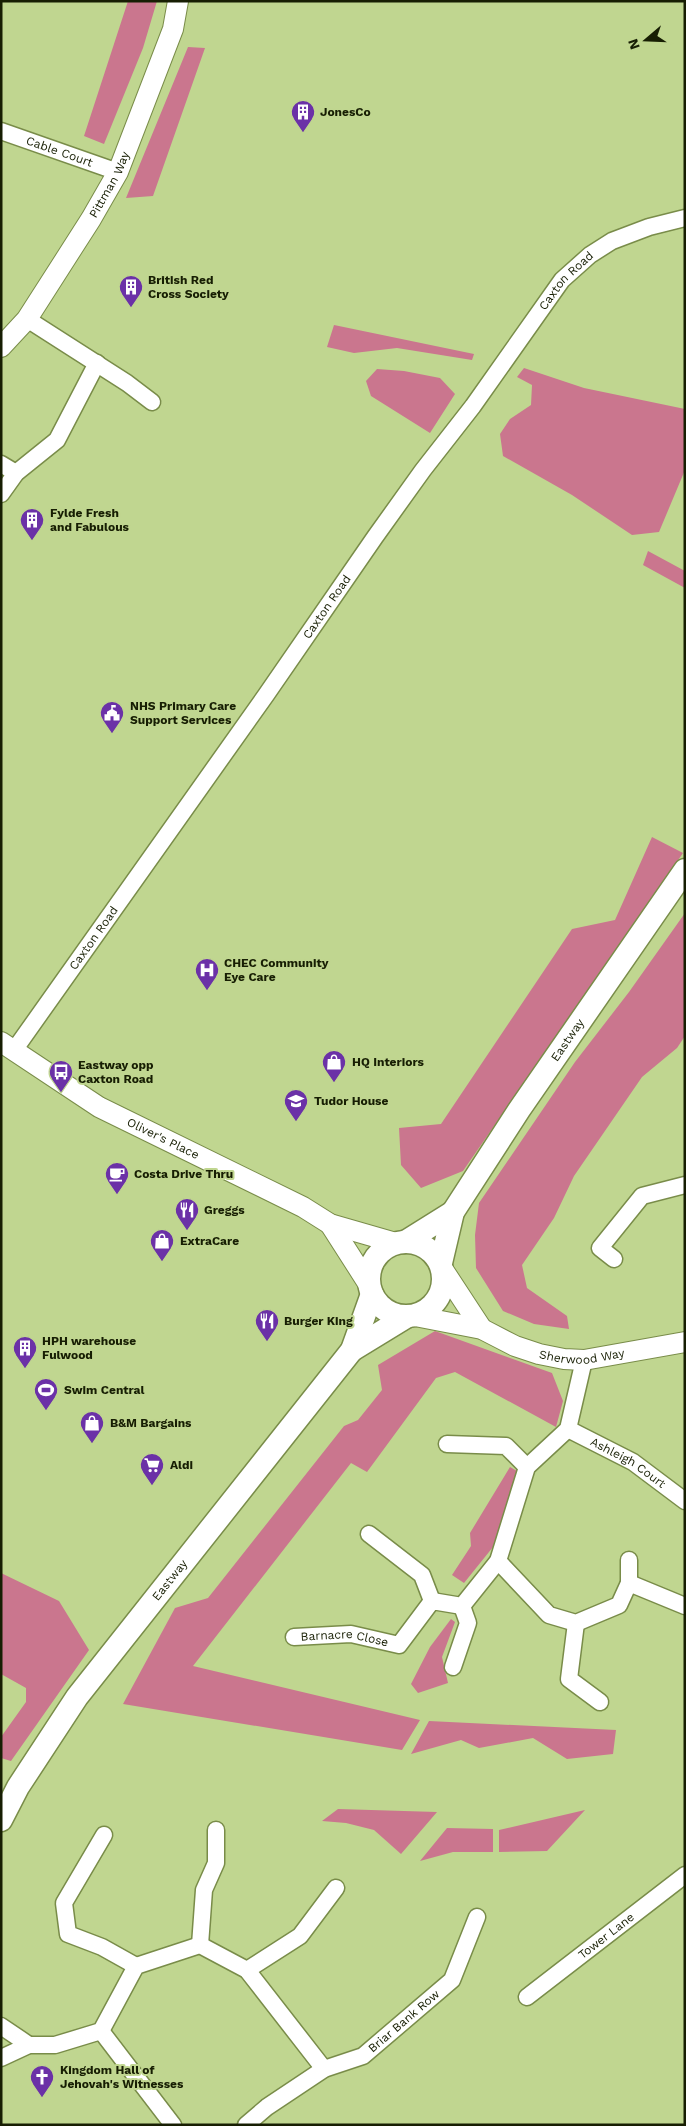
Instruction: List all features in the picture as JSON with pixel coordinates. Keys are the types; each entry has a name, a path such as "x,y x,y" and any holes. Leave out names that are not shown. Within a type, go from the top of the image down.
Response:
{"main road":[{"name":"Eastway","path":"441,1265 453,1212 519,1110 685,870"},
{"name":"Eastway","path":"401,1242 453,1212"},
{"path":"401,1242 424,1246 433,1252 441,1265 443,1286 435,1303 426,1311 410,1316 395,1315 377,1303 371,1289 369,1274 378,1254 386,1247 401,1242"},
{"name":"Eastway","path":"352,1350 371,1289"},
{"name":"Eastway","path":"1,1820 18,1787 76,1696 352,1350 410,1316"}],"street":[{"name":"Pittman Way","path":"1,347 27,318 91,219 118,172 172,29 178,1"},
{"name":"Cable Court","path":"1,131 118,172"},
{"name":"Caxton Road","path":"8,1046 266,695 375,537 423,470 473,406 562,280 590,255 612,241 685,218"},
{"path":"27,318 97,363 152,402"},
{"path":"1,494 16,473 57,440 97,363"},
{"path":"1,464 16,473"},
{"name":"Oliver's Place","path":"8,1046 99,1107 303,1207 330,1224 401,1242"},
{"path":"614,1259 600,1248 642,1196 685,1185"},
{"name":"Oliver's Place","path":"330,1224 371,1289"},
{"name":"Sherwood Way","path":"441,1265 482,1329"},
{"name":"Sherwood Way","path":"410,1316 482,1329 515,1346 539,1354 564,1359 584,1360 685,1342"},
{"path":"462,1606 498,1561 527,1467 568,1429 584,1360"},
{"name":"Ashleigh Court","path":"568,1429 633,1462 685,1500"},
{"path":"447,1444 506,1446 527,1467"},
{"path":"370,1534 422,1575 432,1601 462,1606"},
{"path":"498,1561 550,1615 576,1623 619,1605 629,1583 629,1560"},
{"path":"629,1583 685,1606"},
{"name":"Barnacre Close","path":"294,1637 351,1634 400,1645 432,1601"},
{"path":"452,1667 468,1623 462,1606"},
{"path":"576,1623 569,1679 600,1702"},
{"path":"200,1945 204,1890 216,1863 216,1830"},
{"path":"104,1835 64,1903 68,1934 102,1947 136,1966"},
{"name":"Tower Lane","path":"527,1996 685,1875"},
{"path":"247,1970 300,1936 336,1888"},
{"name":"Briar Bank Row","path":"246,2125 324,2069 363,2056 452,1980 477,1916"},
{"path":"1,2058 29,2045 56,2045 102,2031 136,1966 200,1945 247,1970 324,2069"},
{"path":"1,2026 29,2045"},
{"path":"102,2031 173,2125"}],"shaded area":[{"path":"128,1 157,1 143,48 104,144 84,136"},
{"path":"188,47 205,48 153,196 126,198"},
{"path":"334,325 474,354 472,360 397,348 354,353 327,347"},
{"path":"524,368 584,388 685,409 685,470 659,532 632,535 572,495 503,456 500,434 510,419 531,405 532,385 517,377"},
{"path":"377,369 404,371 440,378 455,394 430,433 371,396 366,381"},
{"path":"648,551 685,571 685,588 643,565"},
{"path":"652,837 683,853 463,1171 421,1188 401,1165 399,1128 441,1124 572,929 615,920"},
{"path":"685,913 685,1036 677,1048 642,1077 574,1176 554,1218 522,1265 527,1288 567,1316 569,1329 534,1324 503,1311 476,1268 475,1235 479,1203 575,1062 629,992"},
{"path":"435,1331 552,1373 563,1401 556,1427 455,1372 436,1378 367,1472 351,1463 193,1666 420,1720 402,1750 123,1704 175,1608 208,1598 344,1426 358,1420 382,1390 378,1365"},
{"path":"510,1467 517,1471 493,1547 464,1583 452,1575 471,1546 470,1533"},
{"path":"1,1573 59,1601 89,1650 11,1761 1,1758 1,1737 26,1702 26,1688 1,1674"},
{"path":"451,1619 455,1622 442,1657 448,1683 418,1693 411,1684 430,1647"},
{"path":"429,1721 616,1730 613,1754 567,1759 533,1738 479,1748 461,1740 411,1754"},
{"path":"338,1809 437,1812 401,1854 374,1830 346,1823 322,1821"},
{"path":"585,1810 547,1851 499,1852 499,1830"},
{"path":"447,1828 493,1829 493,1852 453,1852 420,1861"}],"place":[{"name":"JonesCo","path":"303,133"},
{"name":"British Red Cross Society","path":"131,308"},
{"name":"Fylde Fresh and Fabulous","path":"32,541"},
{"name":"NHS Primary Care Support Services","path":"112,734"},
{"name":"CHEC Community Eye Care","path":"207,991"},
{"name":"HQ Interiors","path":"334,1083"},
{"name":"Eastway opp Caxton Road","path":"61,1093"},
{"name":"Tudor House","path":"296,1122"},
{"name":"Costa Drive Thru","path":"117,1195"},
{"name":"Greggs","path":"187,1231"},
{"name":"ExtraCare","path":"162,1262"},
{"name":"Burger King","path":"267,1342"},
{"name":"HPH warehouse Fulwood","path":"25,1369"},
{"name":"Swim Central","path":"46,1411"},
{"name":"B&M Bargains","path":"92,1444"},
{"name":"Aldi","path":"152,1486"},
{"name":"Kingdom Hall of Jehovah's Witnesses","path":"42,2098"}]}
